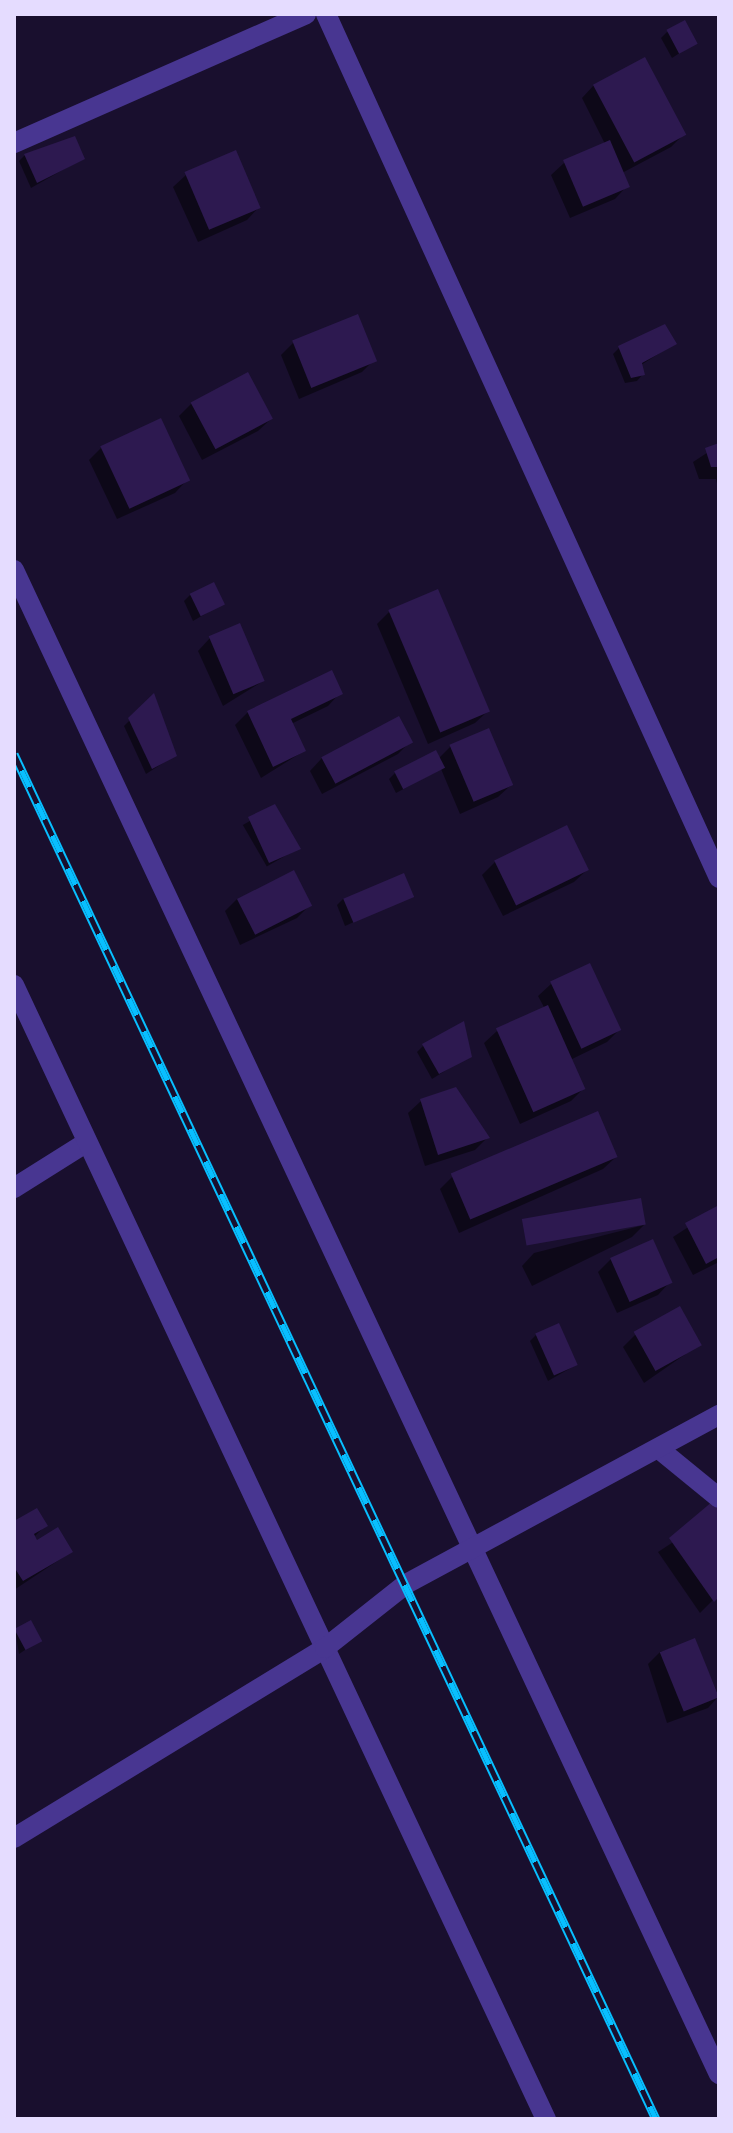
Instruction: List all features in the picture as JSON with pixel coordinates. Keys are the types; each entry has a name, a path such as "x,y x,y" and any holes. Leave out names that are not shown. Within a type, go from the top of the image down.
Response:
{"street":[{"path":"14,143 306,14"},
{"path":"326,14 719,878"},
{"path":"14,570 719,2074"},
{"path":"14,985 546,2119"},
{"path":"14,1188 87,1142"},
{"path":"14,1838 325,1648 406,1584 719,1415"},
{"path":"659,1449 719,1498"}],"building":[{"path":"685,20 698,44 679,54 666,30"},
{"path":"645,57 686,135 634,162 593,85"},
{"path":"75,136 85,159 37,183 24,154"},
{"path":"610,140 630,187 583,207 563,160"},
{"path":"236,150 261,208 209,230 184,172"},
{"path":"358,314 377,361 311,388 292,341"},
{"path":"665,324 677,344 642,363 645,375 631,378 618,346"},
{"path":"248,372 273,419 215,449 191,403"},
{"path":"161,418 190,481 129,509 100,446"},
{"path":"719,443 719,467 711,467 705,448"},
{"path":"214,582 225,604 201,616 190,594"},
{"path":"438,589 490,711 440,733 388,610"},
{"path":"240,623 265,681 233,694 209,636"},
{"path":"332,670 343,694 291,719 306,751 273,767 247,711"},
{"path":"154,693 177,756 152,769 128,718"},
{"path":"399,716 413,742 335,784 321,757"},
{"path":"489,728 513,785 474,802 449,745"},
{"path":"436,750 445,768 403,789 394,771"},
{"path":"275,804 301,849 269,863 248,817"},
{"path":"567,825 589,870 516,905 494,861"},
{"path":"294,870 312,906 255,935 237,899"},
{"path":"404,873 414,897 353,923 343,899"},
{"path":"590,963 621,1030 581,1049 550,982"},
{"path":"548,1005 585,1089 533,1112 496,1028"},
{"path":"464,1021 472,1057 439,1074 422,1044"},
{"path":"456,1087 490,1138 438,1155 420,1099"},
{"path":"598,1111 618,1157 470,1220 451,1174"},
{"path":"641,1198 646,1225 527,1246 522,1219"},
{"path":"719,1205 719,1257 706,1264 685,1223"},
{"path":"653,1239 673,1283 630,1302 610,1258"},
{"path":"680,1306 702,1345 655,1371 634,1332"},
{"path":"559,1323 578,1365 554,1376 535,1334"},
{"path":"713,1501 719,1509 719,1597 714,1602 669,1538"},
{"path":"37,1508 48,1526 34,1534 37,1540 58,1527 73,1552 23,1581 14,1567 14,1521"},
{"path":"31,1620 42,1641 25,1650 14,1629"},
{"path":"695,1638 719,1697 684,1712 660,1652"}],"railway":[{"path":"14,754 656,2119"}]}
